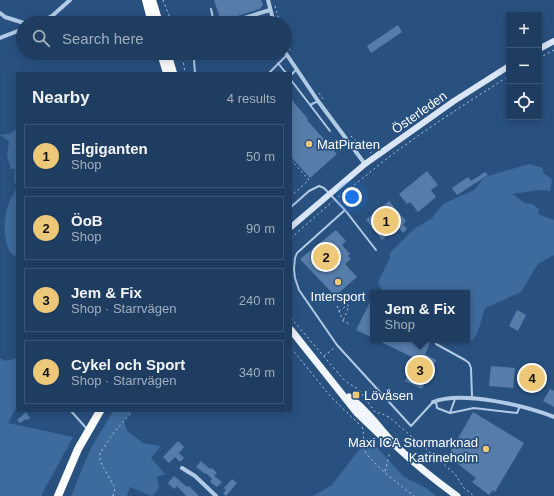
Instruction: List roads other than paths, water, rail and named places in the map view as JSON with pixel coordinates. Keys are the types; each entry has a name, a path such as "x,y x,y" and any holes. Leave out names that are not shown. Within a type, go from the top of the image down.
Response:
{"highway":[{"path":"146,0 150,16"},
{"path":"152,0 157,16"},
{"path":"163,60 167,72"},
{"path":"169,60 173,72"},
{"path":"58,496 68,470 88,430 99,412"}],"main road":[{"path":"292,331 341,392 352,400 396,446 457,496"}],"street":[{"path":"52,16 70,0"},
{"path":"268,0 272,16"},
{"path":"251,16 270,10"},
{"path":"0,13 16,20"},
{"path":"0,38 16,32"},
{"path":"541,48 554,41"},
{"path":"290,60 318,101 365,164"},
{"name":"Österleden","path":"292,226 374,157 454,101 506,68"},
{"path":"435,402 445,398 472,399 520,406 554,417"},
{"path":"182,468 194,476 216,496"}],"lane":[{"path":"211,9 212,16"},
{"path":"194,60 195,72"},
{"path":"270,72 281,60"},
{"path":"278,63 285,72"},
{"path":"292,74 297,70"},
{"path":"292,81 330,131"},
{"path":"310,105 318,101"},
{"path":"292,205 315,187 321,186 345,210 376,250"},
{"path":"345,210 297,253 294,263 295,278 299,290 337,345 411,426 435,402 437,408 450,413 474,408 517,414 520,406"},
{"path":"436,344 469,363 471,368 472,399"},
{"path":"450,413 455,398"},
{"path":"72,412 88,430"}],"place":[{"name":"MatPiraten","path":"309,144"},
{"name":"Elgiganten","path":"386,221"},
{"name":"ÖoB","path":"326,257"},
{"name":"Intersport","path":"338,282"},
{"name":"Jem & Fix","path":"420,370"},
{"name":"Cykel och Sport","path":"532,378"},
{"name":"Lövåsen","path":"356,395"},
{"name":"Maxi ICA Stormarknad Katrineholm","path":"486,449"}]}
